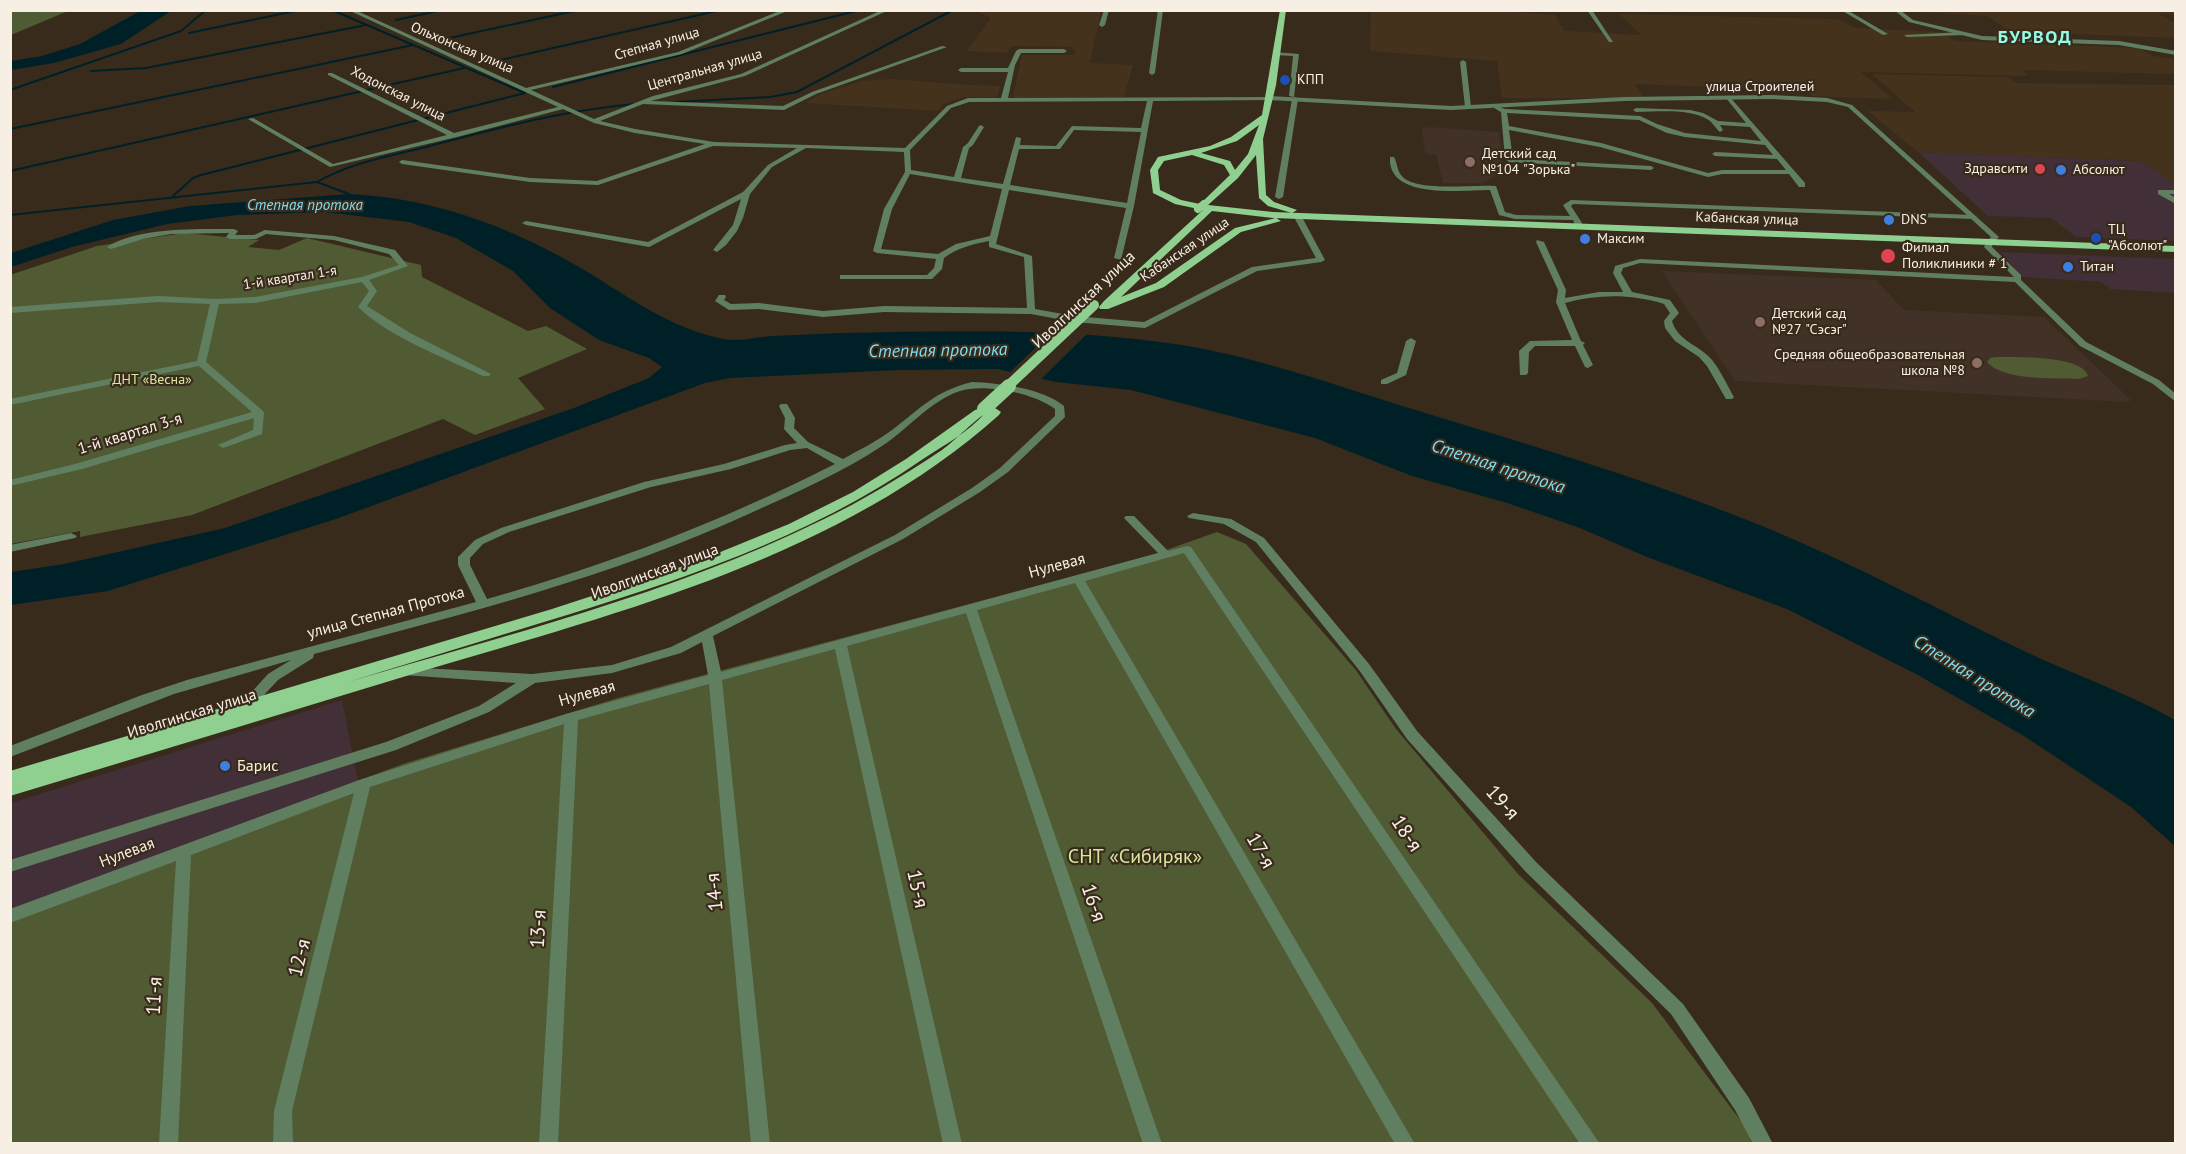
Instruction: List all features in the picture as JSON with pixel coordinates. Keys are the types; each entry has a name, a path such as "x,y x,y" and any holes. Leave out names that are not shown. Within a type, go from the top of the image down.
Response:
{"main road":[{"path":"1206,207 1235,176 1259,138 1266,116 1283,10"},
{"path":"1177,154 1212,148 1234,139 1266,116"},
{"path":"1259,138 1260,191 1264,200 1278,207 1318,217"},
{"path":"1206,207 1247,172 1259,152"},
{"path":"1177,154 1217,158 1233,168 1235,176"},
{"name":"Кабанская улица","path":"1177,154 1161,159 1154,170 1154,186 1164,197 1228,211 1318,217 1577,222 2175,249"},
{"name":"Иволгинская улица","path":"10,789 612,609 714,573 795,539 881,495 947,452 1206,207"},
{"name":"Кабанская улица","path":"1099,306 1160,285 1238,230 1257,224 1318,217"},
{"name":"Иволгинская улица","path":"10,778 606,598 704,563 785,531 849,500 989,411"}],"street":[{"name":"Ольхонская улица","path":"350,10 473,68 528,89 594,120 635,131 714,144"},
{"name":"Степная улица","path":"528,89 681,53 788,10"},
{"name":"Центральная улица","path":"594,120 639,102 743,75 887,10"},
{"path":"1102,26 1107,10"},
{"path":"1152,74 1161,10"},
{"path":"1589,10 1611,41"},
{"path":"1843,10 1885,34"},
{"path":"1896,10 1911,21 1963,34 2002,40 2130,44 2175,53"},
{"path":"1907,35 1963,34"},
{"path":"639,102 784,108 814,93 944,47"},
{"path":"1004,100 1011,70 1019,51 1065,51"},
{"path":"1275,53 1296,54 1294,98 1279,197"},
{"path":"1463,62 1468,108"},
{"path":"961,69 1011,70"},
{"name":"Ходонская улица","path":"330,74 455,136"},
{"name":"улица Строителей","path":"907,150 949,107 968,100 1294,98 1468,108 1628,99 1812,98 1836,101 1850,106 1995,237 1990,242"},
{"path":"1729,98 1802,185"},
{"path":"1118,258 1150,99"},
{"path":"1628,99 1641,118 1659,130 1705,139 1766,143"},
{"path":"1492,106 1504,111 1641,118"},
{"path":"251,119 329,166 566,107"},
{"path":"1636,110 1700,114 1710,117 1725,139"},
{"path":"1504,111 1508,159 1511,161 1652,168"},
{"path":"1716,123 1751,125"},
{"path":"957,179 966,147 971,144 981,127"},
{"path":"1506,127 1601,146 1690,172 1708,175 1722,172 1791,172"},
{"path":"1031,311 1028,256 992,245 1017,143 1058,148 1072,128 1144,130"},
{"path":"1705,139 1715,154 1722,172"},
{"path":"402,162 530,180 598,183 714,144 907,150 908,172 888,209 877,251 940,256 963,244 993,238"},
{"path":"526,223 649,245 746,194 770,166 806,146"},
{"path":"1715,154 1778,157"},
{"path":"1392,158 1398,177 1406,182 1421,186 1493,188 1502,213 1515,217 1577,222"},
{"path":"908,172 1130,206"},
{"path":"2175,192 2161,192 2175,202"},
{"path":"717,250 731,236 740,220 746,194"},
{"path":"1577,222 1567,205 1571,202 1974,217"},
{"path":"722,297 719,301 729,307 759,306 823,314 884,309 1031,311 1074,319 1145,325 1256,269 1321,260 1299,219"},
{"name":"1-й квартал 1-я","path":"10,310 158,299 215,302 255,300 364,279 404,266 392,252 334,238 265,232 256,237 230,237 234,231 171,232 142,237 111,247"},
{"path":"1540,242 1562,290 1560,302 1588,364"},
{"path":"1990,242 1988,247 2018,277 2017,280 2084,344 2156,382 2175,399"},
{"path":"843,276 929,277 938,269 940,256"},
{"path":"1630,296 1617,273 1619,266 1640,261 2017,280"},
{"path":"364,279 373,291 362,307 381,322 409,338 486,374"},
{"path":"1560,302 1590,296 1630,296 1661,300 1671,305 1675,313 1668,321 1669,327 1682,342 1706,359 1729,397"},
{"path":"201,363 215,302"},
{"path":"1384,381 1401,375 1411,341"},
{"path":"1523,373 1524,351 1533,343 1580,343"},
{"path":"10,402 201,363"},
{"path":"201,363 259,413 258,432 224,445"},
{"path":"404,671 532,679 612,669 676,650 899,537 976,490 1004,470 1062,412 1050,400 999,385 967,385 938,396 896,433 843,464 691,535 618,563 483,603"},
{"path":"784,406 790,418 789,429 804,444 843,464"},
{"name":"1-й квартал 3-я","path":"10,483 78,467 259,413"},
{"name":"улица Степная Протока","path":"10,752 189,684 483,603 464,565 464,557 479,542 505,530 648,484 727,467 804,444"},
{"name":"19-я","path":"1193,516 1227,521 1260,540 1364,667 1412,735 1531,867 1677,1009 1742,1104 1764,1143"},
{"path":"1130,518 1165,554"},
{"path":"10,549 71,536"},
{"name":"Нулевая","path":"10,916 364,784 571,717 1187,549"},
{"name":"18-я","path":"1187,549 1591,1143"},
{"name":"17-я","path":"1078,579 1406,1143"},
{"name":"16-я","path":"970,607 1153,1143"},
{"name":"14-я","path":"707,636 715,677 761,1143"},
{"path":"245,707 273,677 302,658 348,640"},
{"name":"15-я","path":"840,643 953,1143"},
{"path":"10,866 391,746 484,709 532,679"},
{"name":"13-я","path":"549,1143 571,717"},
{"name":"12-я","path":"283,1143 283,1111 364,784"},
{"name":"11-я","path":"168,1143 184,850"}],"shaded area":[{"path":"1485,10 1555,15 1564,31 1641,35 1619,14 1837,19 1855,28 1941,32 1955,41 2138,48 2153,56 2175,59 2176,74 2022,70 2028,76 1861,72 1893,99 1812,96 1807,91 1634,84 1644,98 1502,98 1497,61 1370,51 1371,11"},
{"path":"977,11 1101,11 1090,63 1133,65 1124,97 1013,98 1022,55 1076,55 1072,47 1012,46 1006,53 966,51 991,18"},
{"path":"1901,11 2175,11 2175,15 2159,14 2175,23 2175,38 2010,31 1987,16"},
{"path":"1872,74 2007,77 2016,83 2175,85 2175,184 2141,161 1918,152 1868,111 1915,112"},
{"path":"892,79 1000,86 997,97 964,97 943,104 938,111 806,103 821,94 862,81"},
{"name":"Детский сад №104 \"Зорька\"","path":"1429,127 1499,132 1504,169 1484,183 1443,183 1436,155 1425,154 1422,129"},
{"path":"1918,152 2141,161 2175,184 2175,241 2076,237 2051,218 1988,216"},
{"path":"2000,252 2175,259 2175,293 2110,289 2101,282 2022,277"},
{"path":"1662,271 1876,280 1904,310 2044,317 2131,400 2128,402 1735,381"},
{"path":"342,700 358,781 11,910 11,803"}],"green space":[{"path":"11,10 67,10 68,11 11,35"},
{"name":"ДНТ «Весна»","path":"184,233 259,240 248,247 279,250 307,238 421,265 422,277 528,331 546,326 587,349 518,378 545,409 475,435 443,419 192,515 80,537 80,531 11,544 10,275 97,246"},
{"path":"2031,357 2061,361 2083,369 2088,376 2079,379 2044,378 2005,373 1987,362 1990,358"},
{"name":"СНТ «Сибиряк»","path":"1217,532 1246,544 1355,669 1396,729 1518,874 1652,1003 1744,1125 1752,1143 11,1144 11,910 403,764 618,698 1152,555"}],"water":[{"path":"142,10 171,11 121,44 54,63 11,70 11,61 42,56 80,44"},
{"name":"Степная протока","path":"349,194 411,202 442,209 501,228 558,255 669,320 724,339 742,340 772,336 840,333 1040,332 1080,334 1194,347 1292,371 1555,453 1686,497 1804,544 2026,652 2175,720 2175,846 2131,807 2024,736 1916,674 1787,609 1647,557 1580,528 1507,503 1412,476 1315,438 1131,390 1056,382 997,369 899,370 730,378 705,383 336,519 108,591 11,605 11,572 64,564 225,528 574,408 649,378 662,367 649,358 599,340 550,308 513,271 456,238 409,222 325,212 237,215 167,224 72,247 11,267 11,253 113,220 190,206"}],"pier":[{"path":"1056,328 1090,331 1039,381 1007,375"}],"waterway":[{"path":"10,90 181,31 206,10"},
{"path":"189,33 300,10"},
{"path":"173,196 193,178 201,175 525,93 332,10"},
{"path":"396,20 442,10"},
{"path":"445,39 579,10"},
{"path":"496,61 721,10"},
{"path":"553,87 860,10"},
{"path":"674,102 770,97 797,92 953,10"},
{"path":"91,71 146,68 366,25"},
{"path":"10,129 413,45"},
{"path":"10,171 464,68"},
{"path":"317,182 344,169 372,160 506,126 557,115 635,104"},
{"name":"Степная протока","path":"10,215 317,182"},
{"name":"Степная протока","path":"317,182 349,194"}],"place":[{"name":"КПП","path":"1285,80"},
{"name":"Детский сад №104 \"Зорька\"","path":"1470,162"},
{"name":"Здравсити","path":"2040,169"},
{"name":"Абсолют","path":"2061,170"},
{"name":"DNS","path":"1889,220"},
{"name":"ТЦ \"Абсолют\"","path":"2096,238"},
{"name":"Максим","path":"1585,239"},
{"name":"Филиал Поликлиники # 1","path":"1888,256"},
{"name":"Титан","path":"2068,267"},
{"name":"Детский сад №27 \"Сэсэг\"","path":"1760,322"},
{"name":"Средняя общеобразовательная школа №8","path":"1977,363"},
{"name":"Барис","path":"225,766"}],"district":[{"name":"БУРВОД","path":"2035,38"}]}
